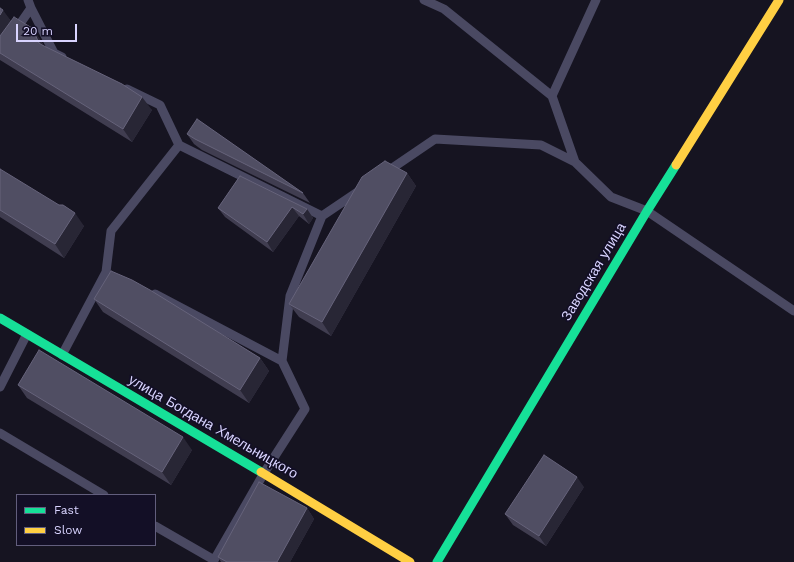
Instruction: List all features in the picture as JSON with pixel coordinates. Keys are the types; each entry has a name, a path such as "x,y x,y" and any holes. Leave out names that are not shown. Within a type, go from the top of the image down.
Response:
{"street":[{"name":"Заводская улица","path":"438,562 647,211 779,0"},
{"name":"улица Богдана Хмельницкого","path":"0,318 264,473 410,562"}],"lane":[{"path":"424,0 444,9 552,96 575,162"},
{"path":"552,96 596,0"},
{"path":"9,39 29,4"},
{"path":"29,4 54,53 68,60"},
{"path":"118,84 160,105 179,145 322,216"},
{"path":"379,178 435,139 541,146 575,162 611,197 647,211 794,311"},
{"path":"62,355 109,274 111,231 179,145"},
{"path":"156,527 213,561 264,473 305,409 282,361 290,296 322,216 366,186"},
{"path":"144,288 282,361"},
{"path":"0,387 27,334"},
{"path":"0,433 102,494"}],"building":[{"path":"0,8 3,10 0,15"},
{"path":"14,17 32,28 39,43 42,45 122,84 142,97 123,129 0,53 0,36"},
{"path":"197,119 303,193 187,134"},
{"path":"385,161 407,173 322,322 289,304 362,177"},
{"path":"0,169 75,213 55,244 0,210"},
{"path":"240,176 307,209 303,214 292,207 267,242 218,208"},
{"path":"111,271 150,290 260,358 240,390 94,299"},
{"path":"39,350 183,437 162,472 18,385"},
{"path":"544,455 577,477 539,536 505,514"},
{"path":"259,482 307,508 277,562 227,562 218,557"}],"traffic: fast":[{"path":"437,562 676,165"},
{"path":"0,318 261,472"}],"traffic: slow":[{"path":"676,165 779,0"},
{"path":"261,472 410,562"}]}
